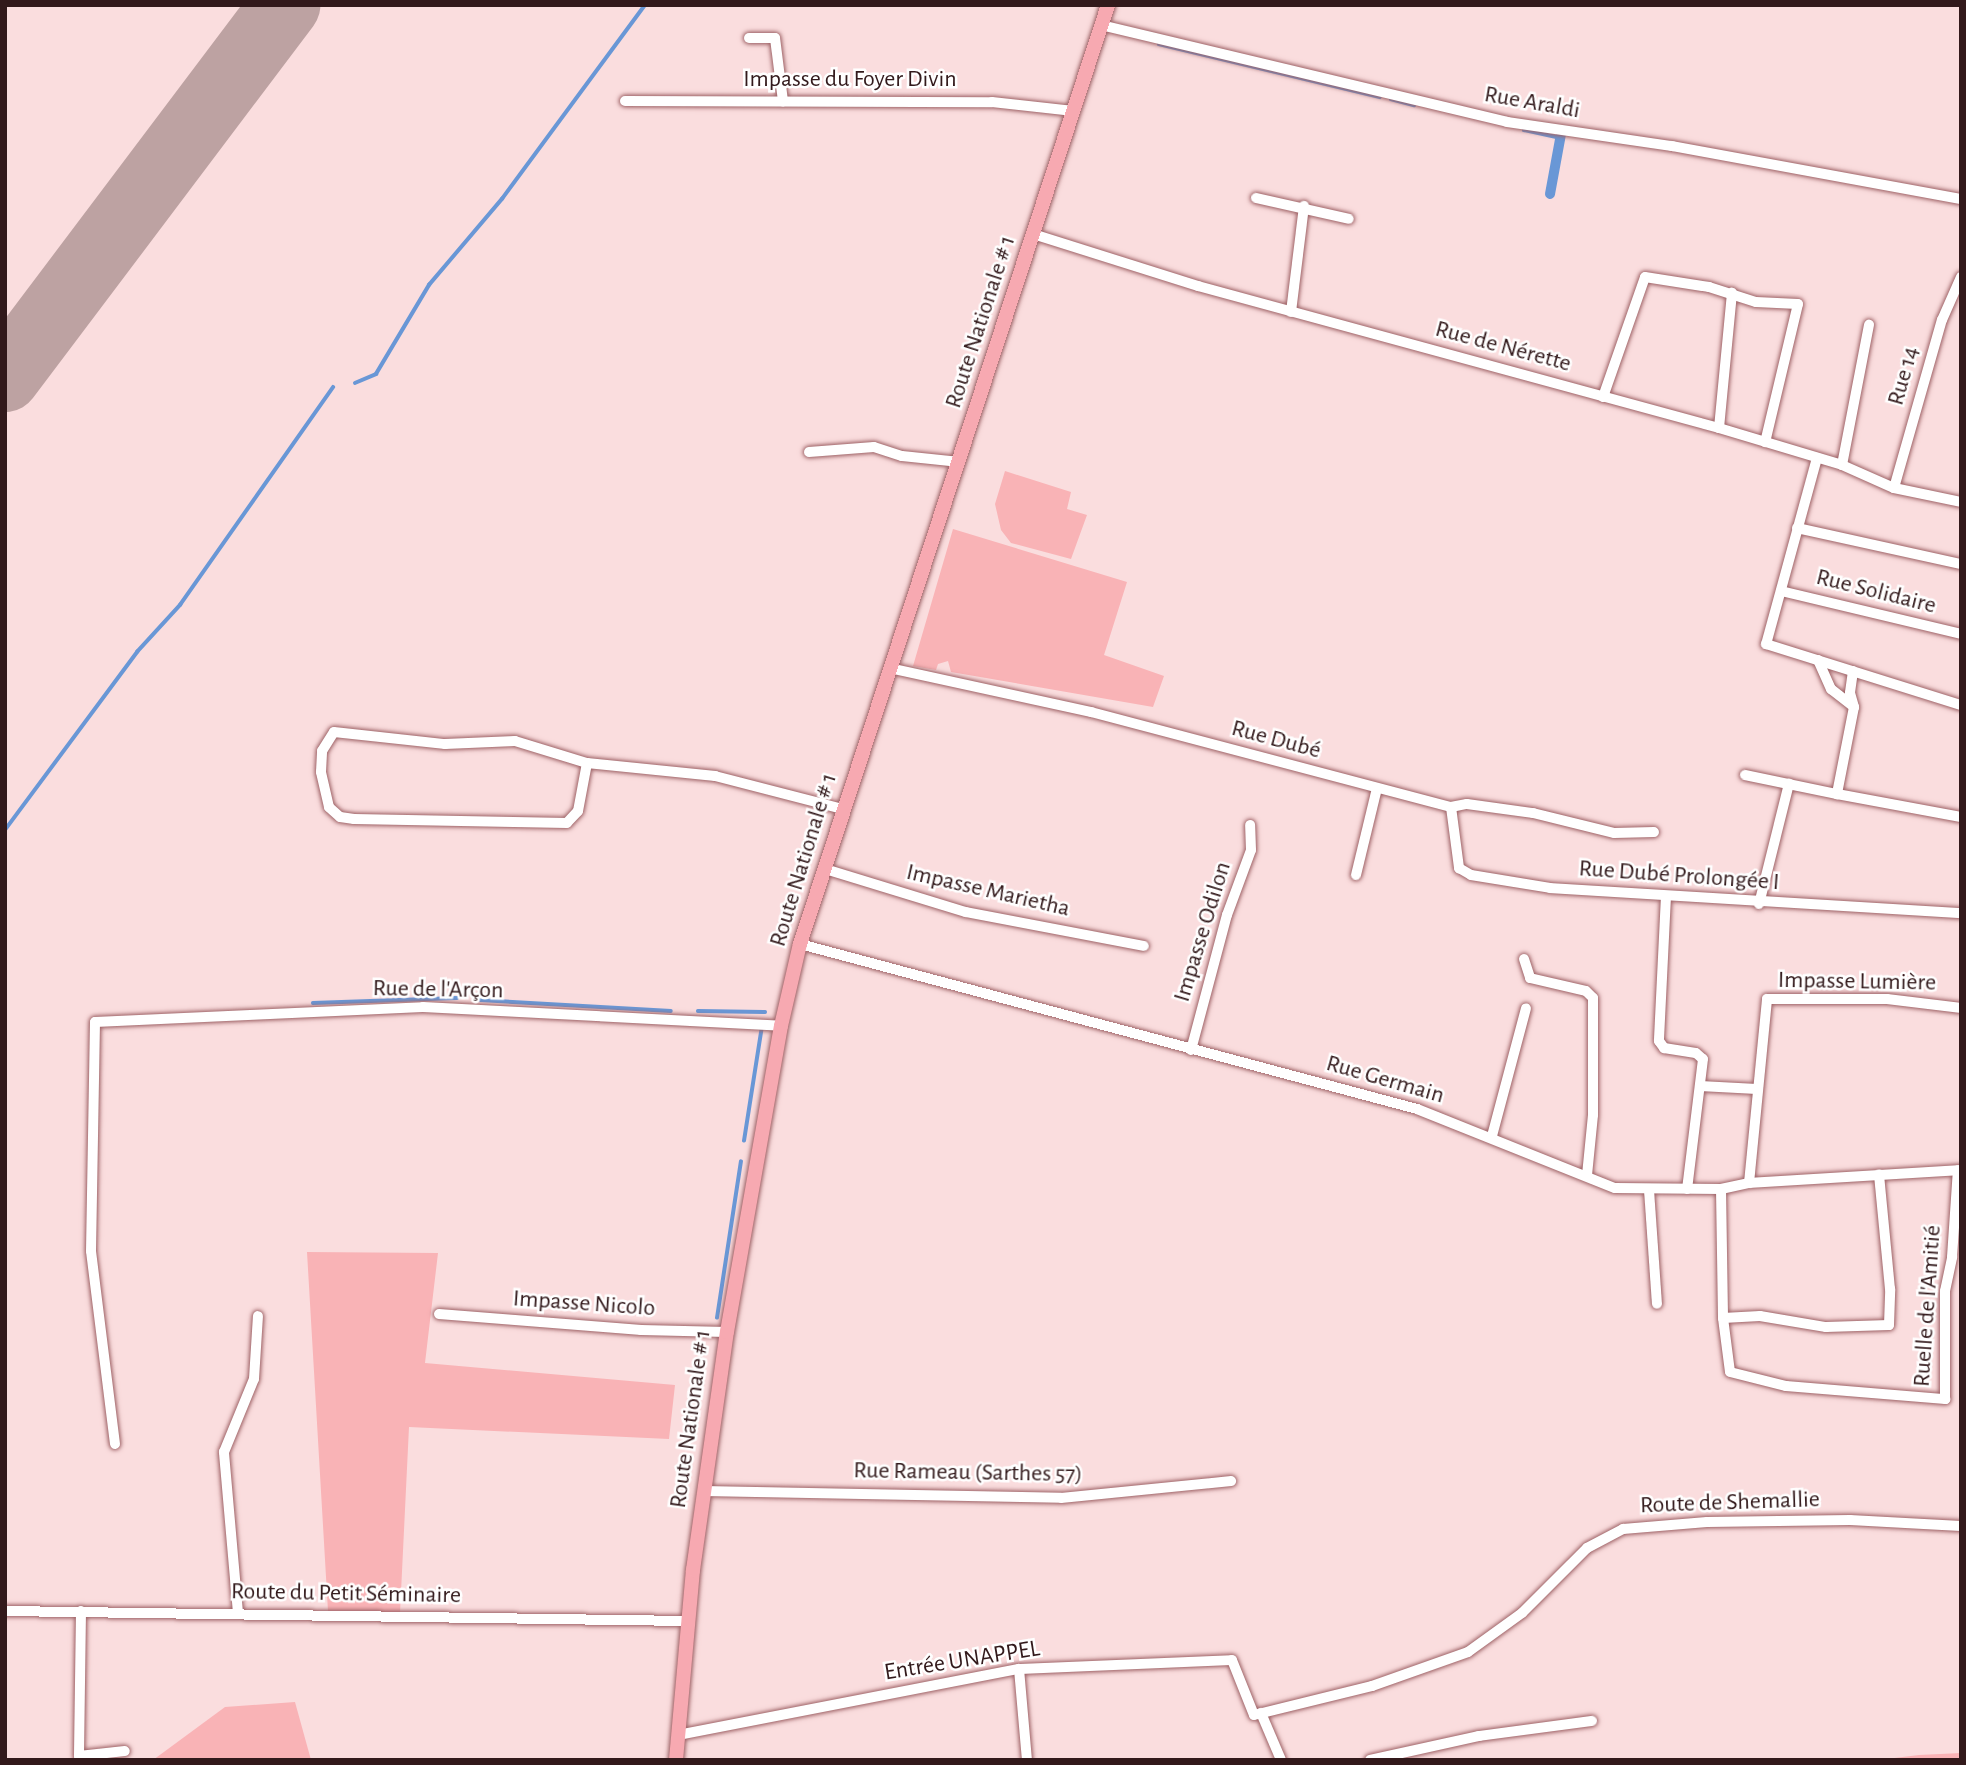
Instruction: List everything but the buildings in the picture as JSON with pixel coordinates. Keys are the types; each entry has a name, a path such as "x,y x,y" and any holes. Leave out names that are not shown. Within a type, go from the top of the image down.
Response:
{"main road":[{"name":"Route Nationale # 1","path":"676,1760 687,1621 727,1332 781,1026 800,944 1108,5"}],"street":[{"name":"Rue Araldi","path":"1101,25 1507,122 1672,146 1961,199"},
{"path":"749,38 775,38 783,101"},
{"name":"Impasse du Foyer Divin","path":"625,101 992,102 1074,111"},
{"path":"1256,198 1304,206 1349,219"},
{"path":"1291,312 1304,206"},
{"name":"Rue de Nérette","path":"1033,234 1291,312 1718,428 1842,465 1894,488 1961,502"},
{"path":"1603,397 1646,277 1732,293 1756,302 1799,306 1765,442"},
{"name":"Rue 14","path":"1894,488 1942,320 1961,277"},
{"path":"1718,428 1732,293"},
{"path":"1842,465 1869,325"},
{"path":"809,452 874,447 902,456 960,462"},
{"path":"1817,458 1766,644 1961,705"},
{"path":"1797,528 1961,564"},
{"name":"Rue Solidaire","path":"1781,591 1961,635"},
{"path":"1818,660 1831,689 1854,707"},
{"name":"Rue Dubé","path":"889,668 1091,712 1451,807 1467,804 1534,813 1615,833 1654,832"},
{"path":"1838,794 1854,707 1850,694 1853,671"},
{"path":"587,764 578,811 567,823 400,822 340,817 326,800 321,772 326,740 334,732 352,731 445,744 515,741 587,764 715,776 843,809"},
{"path":"1745,775 1961,817"},
{"path":"1759,904 1789,784"},
{"path":"1356,875 1377,788"},
{"name":"Rue Dubé Prolongée I","path":"1451,807 1464,872 1550,888 1759,904 1961,913"},
{"name":"Impasse Odilon","path":"1191,1050 1227,915 1251,850 1250,825"},
{"name":"Impasse Marietha","path":"825,869 966,912 1144,946"},
{"path":"1666,896 1658,1041 1664,1048 1696,1053 1703,1059 1687,1189"},
{"name":"Rue Germain","path":"800,944 1191,1050 1369,1094 1492,1136 1615,1188 1721,1189 1749,1183 1959,1170"},
{"path":"1524,959 1530,978 1586,991 1594,998 1593,1115 1587,1175"},
{"name":"Impasse Lumière","path":"1749,1183 1770,997 1887,999 1961,1008"},
{"name":"Rue de l'Arçon","path":"115,1444 91,1251 95,1023 423,1007 781,1026"},
{"path":"1492,1136 1526,1007"},
{"path":"1700,1086 1758,1089"},
{"name":"Ruelle de l'Amitié","path":"1723,1318 1731,1372 1786,1387 1945,1399 1945,1291 1952,1257 1959,1170"},
{"path":"1721,1189 1723,1318 1760,1316 1826,1327 1889,1325 1891,1289 1879,1175"},
{"path":"1649,1190 1657,1304"},
{"name":"Impasse Nicolo","path":"439,1314 727,1332"},
{"path":"238,1614 224,1452 254,1379 258,1316"},
{"name":"Rue Rameau (Sarthes 57)","path":"703,1491 1061,1498 1231,1482"},
{"name":"Route de Shemallie","path":"1257,1714 1372,1686 1468,1652 1522,1613 1587,1548 1623,1529 1707,1522 1850,1520 1961,1527"},
{"name":"Route du Petit Séminaire","path":"5,1611 687,1621"},
{"path":"81,1611 79,1756 125,1751"},
{"name":"Entrée UNAPPEL","path":"678,1735 1019,1669 1232,1660 1281,1760"},
{"path":"1019,1669 1027,1760"},
{"path":"1370,1760 1479,1736 1591,1721"}],"shaded area":[{"path":"1005,471 1071,492 1067,509 1087,515 1071,559 1011,543 1001,530 995,504"},
{"path":"953,529 1127,582 1104,655 1164,676 1153,707 951,672 948,661 938,664 936,670 913,666"},
{"path":"307,1252 438,1253 425,1363 675,1385 669,1439 409,1427 400,1613 328,1611"},
{"path":"295,1702 311,1760 153,1760 225,1707"},
{"path":"1961,1753 1961,1760 1878,1760 1919,1755"}],"waterway":[{"path":"355,383 376,374 429,285 502,199 645,5"},
{"path":"1159,44 1380,97"},
{"path":"1391,99 1414,105"},
{"path":"1524,130 1556,137"},
{"path":"1550,194 1561,134"},
{"path":"5,830 137,652 180,605 333,387"},
{"path":"313,1003 457,998"},
{"path":"480,1000 671,1011"},
{"path":"698,1011 765,1012"},
{"path":"744,1141 762,1026"},
{"path":"717,1318 741,1162"}],"runway":[{"path":"5,377 285,5"}]}
